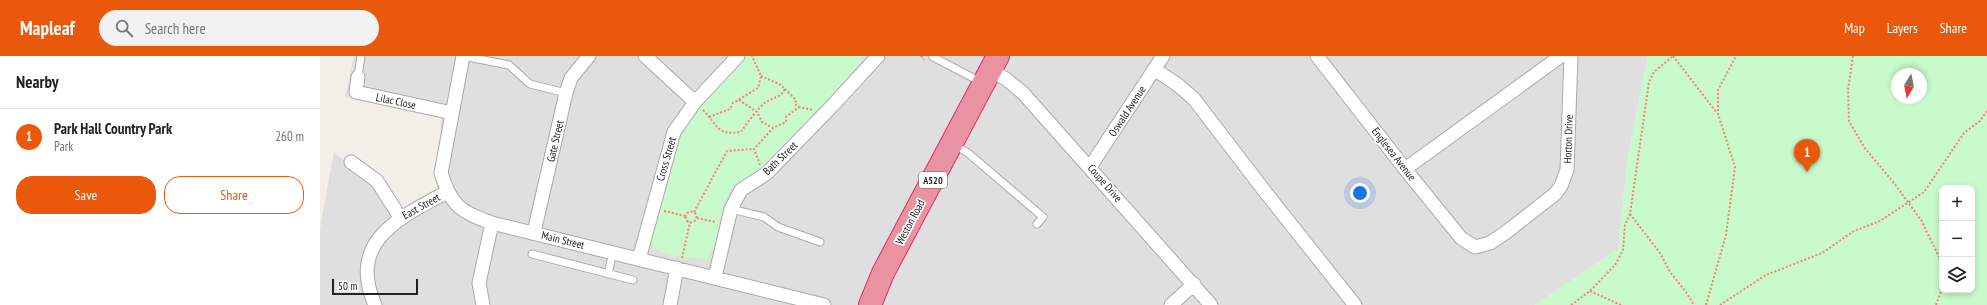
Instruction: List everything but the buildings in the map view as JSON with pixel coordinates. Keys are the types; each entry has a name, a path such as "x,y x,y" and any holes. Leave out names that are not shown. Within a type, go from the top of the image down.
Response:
{"highway":[{"name":"Weston Road","path":"870,305 883,273 990,70"}],"street":[{"name":"Main Street","path":"463,56 441,173 447,192 462,210 472,216 492,223 715,276 824,305"},
{"name":"Gate Street","path":"534,232 566,93 571,78 589,56"},
{"path":"645,56 695,102"},
{"name":"Cross Street","path":"639,259 674,132 695,102 738,56"},
{"name":"Bath Street","path":"715,276 727,225 732,209 741,190 767,173 822,117 878,56"},
{"name":"Oswald Avenue","path":"1090,167 1163,56"},
{"name":"Englesea Avenue","path":"1317,56 1405,169 1462,238 1475,247"},
{"path":"1405,169 1562,56"},
{"name":"Horton Drive","path":"1475,247 1490,243 1505,233 1555,194 1562,186 1567,170 1571,56"},
{"path":"1154,69 1194,98 1266,193 1355,305"},
{"name":"Coupe Drive","path":"990,70 1006,79 1023,93 1212,305"},
{"name":"Lilac Close","path":"358,77 356,92 452,113"},
{"path":"351,162 377,181 400,217"},
{"name":"East Street","path":"375,305 369,292 366,273 371,247 400,217 447,192"},
{"path":"484,305 479,283 492,223"},
{"path":"670,305 678,268"},
{"path":"1171,305 1194,284"}],"lane":[{"path":"358,77 361,56"},
{"path":"463,56 510,65 530,84 566,93"},
{"path":"933,57 990,70"},
{"path":"952,144 968,153 1042,217 1037,224"},
{"path":"732,209 764,218 778,227 820,242"},
{"path":"608,274 613,252"},
{"path":"532,254 633,280"}],"path":[{"path":"709,117 730,109 733,103 758,88 761,76 752,56"},
{"path":"1572,305 1590,291 1615,265 1623,250 1625,225 1630,214 1650,82 1654,72 1673,56 1718,114"},
{"path":"1706,305 1726,235 1735,167 1718,114 1718,90 1736,56"},
{"path":"1853,56 1848,90 1849,121 1864,148 1921,220 1939,257"},
{"path":"761,76 779,84 796,100 795,104 799,107 811,109 822,117"},
{"path":"695,102 709,117 714,125 721,131 734,133 741,132 747,122 766,102 782,94 785,89"},
{"path":"739,100 757,112 762,122 773,128"},
{"path":"694,212 727,151 754,149 773,128 786,122 786,117 799,107"},
{"path":"1720,305 1766,275 1822,253 1854,231 1880,221 1924,192 1964,133 1980,121 1987,111"},
{"path":"754,149 758,163 767,173"},
{"path":"653,208 686,216 687,220 690,222"},
{"path":"686,216 689,212 694,212"},
{"path":"694,212 697,218"},
{"path":"1630,214 1660,253 1670,272 1694,305"},
{"path":"697,218 727,225"},
{"path":"690,222 694,222 697,218"},
{"path":"678,268 690,222"},
{"path":"1590,291 1621,305"},
{"path":"1936,305 1940,293"}],"shaded area":[{"path":"354,56 1648,56 1628,156 1618,249 1535,305 320,305 320,228 334,152 401,211 437,190 441,116 345,97"}],"green space":[{"path":"744,56 866,56 805,126 779,153 765,166 739,182 731,190 726,198 715,242 708,258 681,257 659,251 654,247 650,237 677,134 695,107"},
{"path":"1648,56 1987,56 1987,305 1535,305 1618,249 1628,156"}],"place":[{"name":"Park Hall Country Park","path":"1807,172"}]}
